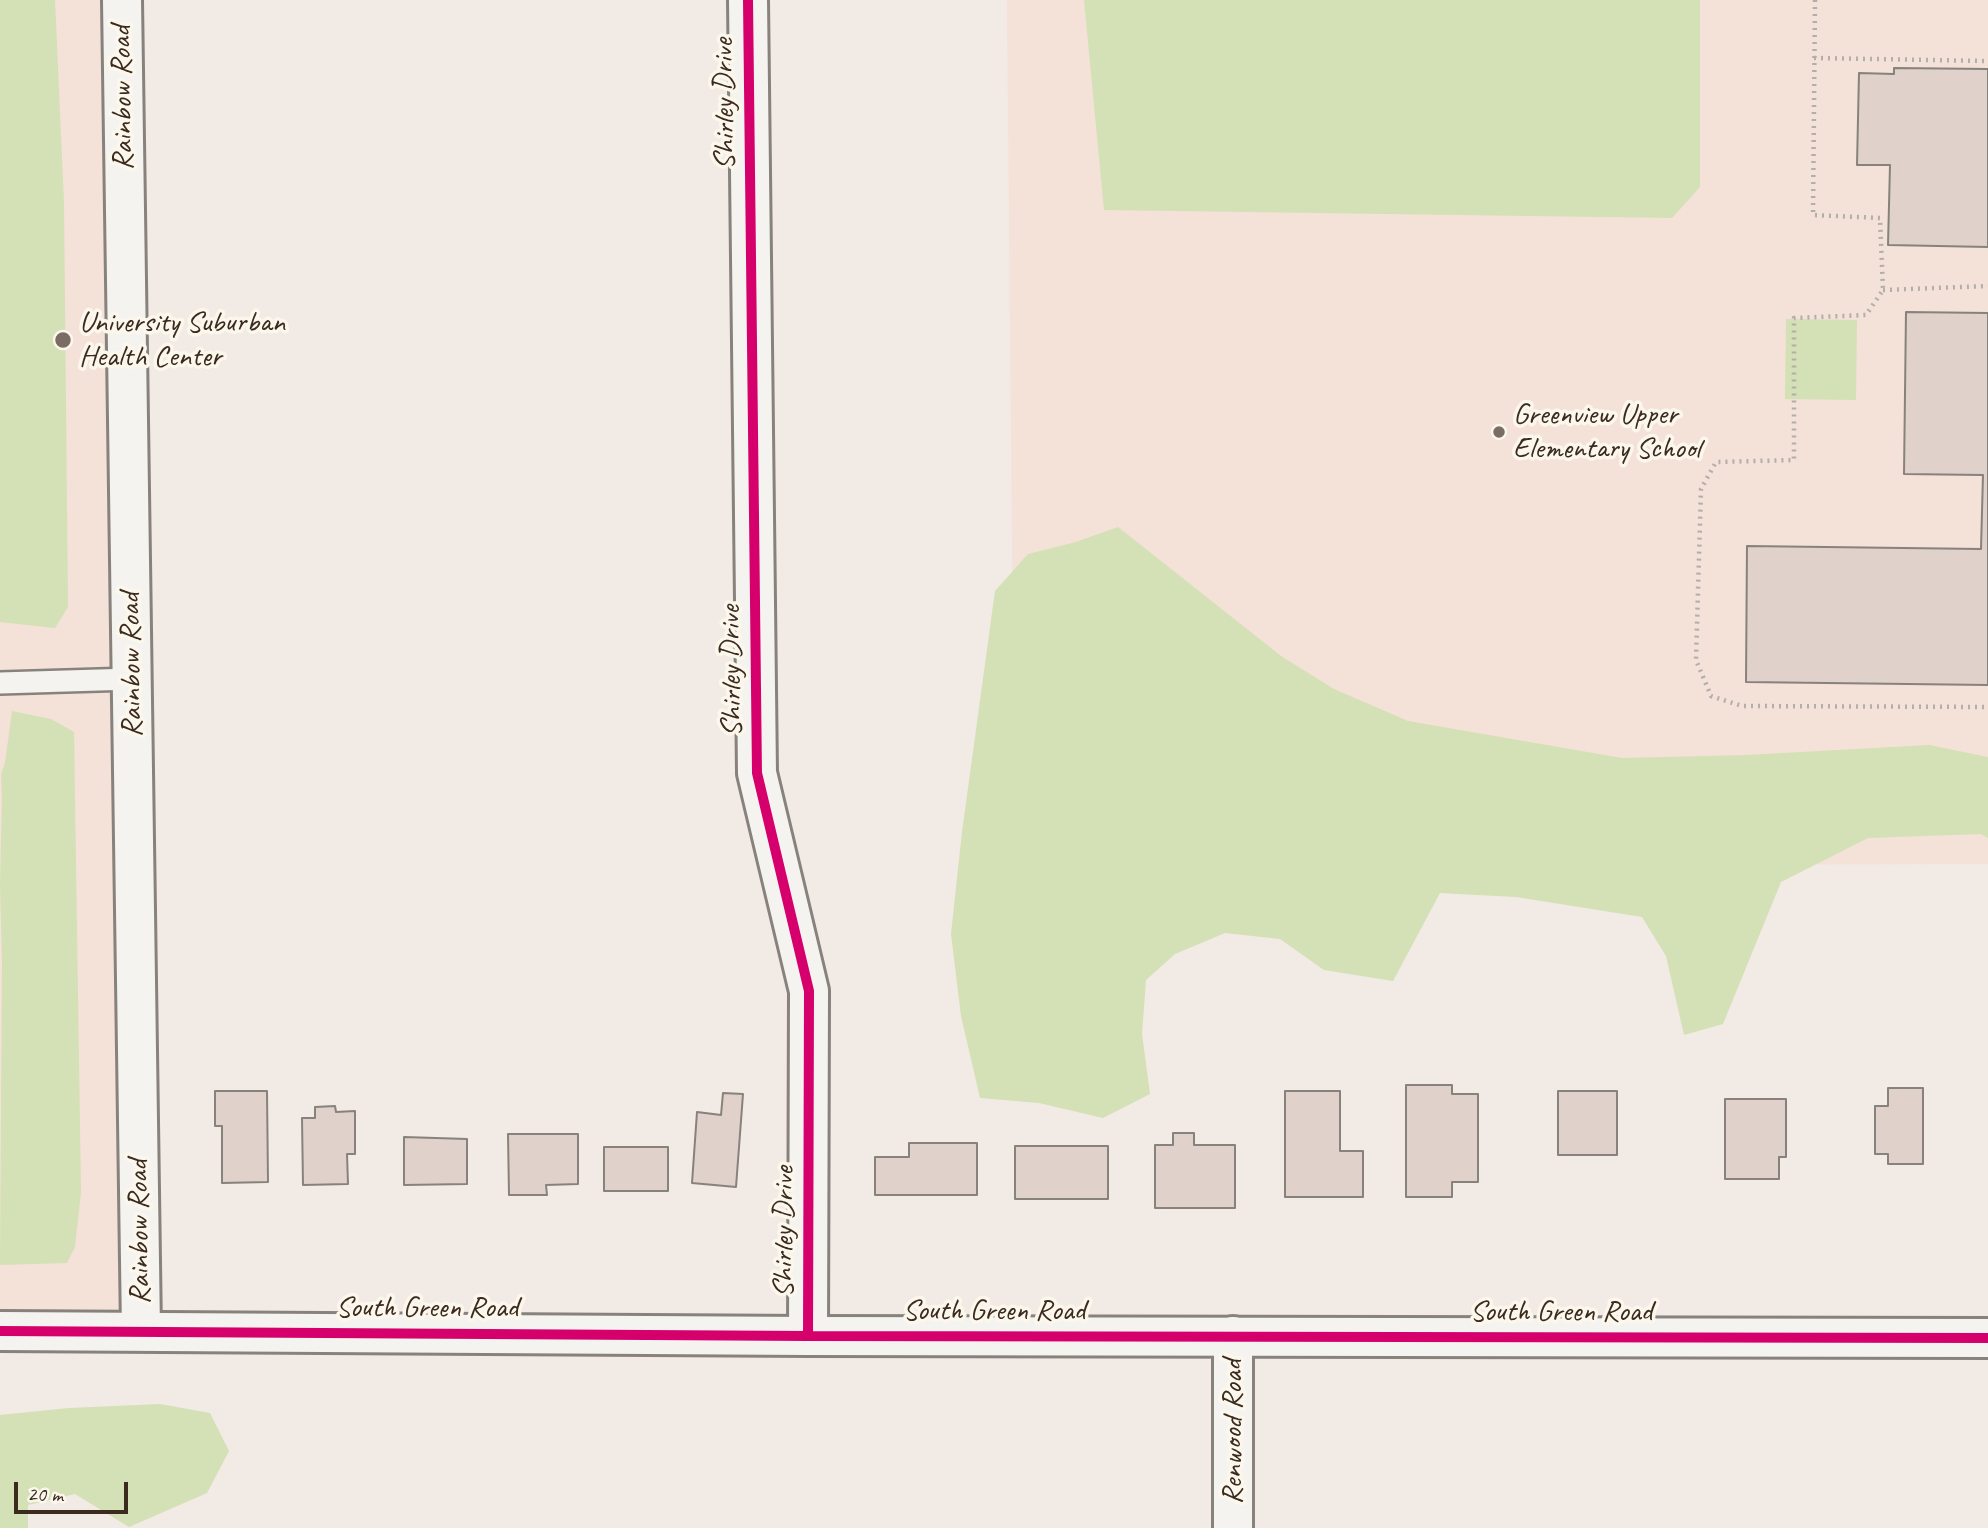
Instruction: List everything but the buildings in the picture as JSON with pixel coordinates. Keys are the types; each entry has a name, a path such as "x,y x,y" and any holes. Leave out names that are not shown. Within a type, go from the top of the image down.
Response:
{"street":[{"name":"Rainbow Road","path":"122,0 141,1331"},
{"name":"Shirley Drive","path":"748,0 757,773 808,991 808,1336"},
{"name":"South Green Road","path":"0,1331 808,1336 1988,1338"},
{"name":"Renwood Road","path":"1233,1336 1233,1528"}],"lane":[{"path":"0,682 132,679"}],"path":[{"path":"1815,0 1813,215 1880,218 1883,290 1866,315 1794,318 1794,460 1716,462 1701,489 1696,660 1711,696 1742,706 1988,707"},
{"path":"1814,58 1988,61"},
{"path":"1883,290 1988,286"}],"shaded area":[{"name":"University Suburban Health Center","path":"0,0 122,0 141,1330 0,1331"},
{"name":"Greenview Upper Elementary School","path":"1007,0 1988,0 1988,864 1015,866"}],"green space":[{"path":"0,0 55,0 64,203 68,607 55,628 0,622"},
{"path":"1084,0 1700,0 1700,187 1672,218 1104,210"},
{"path":"1786,319 1857,320 1856,400 1785,399"},
{"path":"1118,527 1281,656 1334,689 1408,721 1622,758 1747,755 1929,745 1988,757 1988,838 1981,834 1868,838 1781,882 1723,1024 1684,1035 1666,956 1642,917 1516,897 1440,893 1393,981 1324,970 1280,939 1225,933 1175,954 1146,980 1142,1034 1150,1094 1103,1118 1039,1103 980,1098 961,1016 951,934 995,591 1028,554 1076,542"},
{"path":"12,711 51,719 74,732 81,1192 75,1247 67,1263 0,1265 1,774"},
{"path":"160,1404 210,1413 229,1451 207,1493 129,1527 75,1494 28,1505 28,1528 0,1528 0,1415 69,1408"}],"cycle path":[{"path":"748,0 757,773 809,991 808,1336"},
{"path":"0,1331 808,1336 1988,1338"}],"place":[{"name":"University Suburban Health Center","path":"63,340"},
{"name":"Greenview Upper Elementary School","path":"1499,432"}]}
